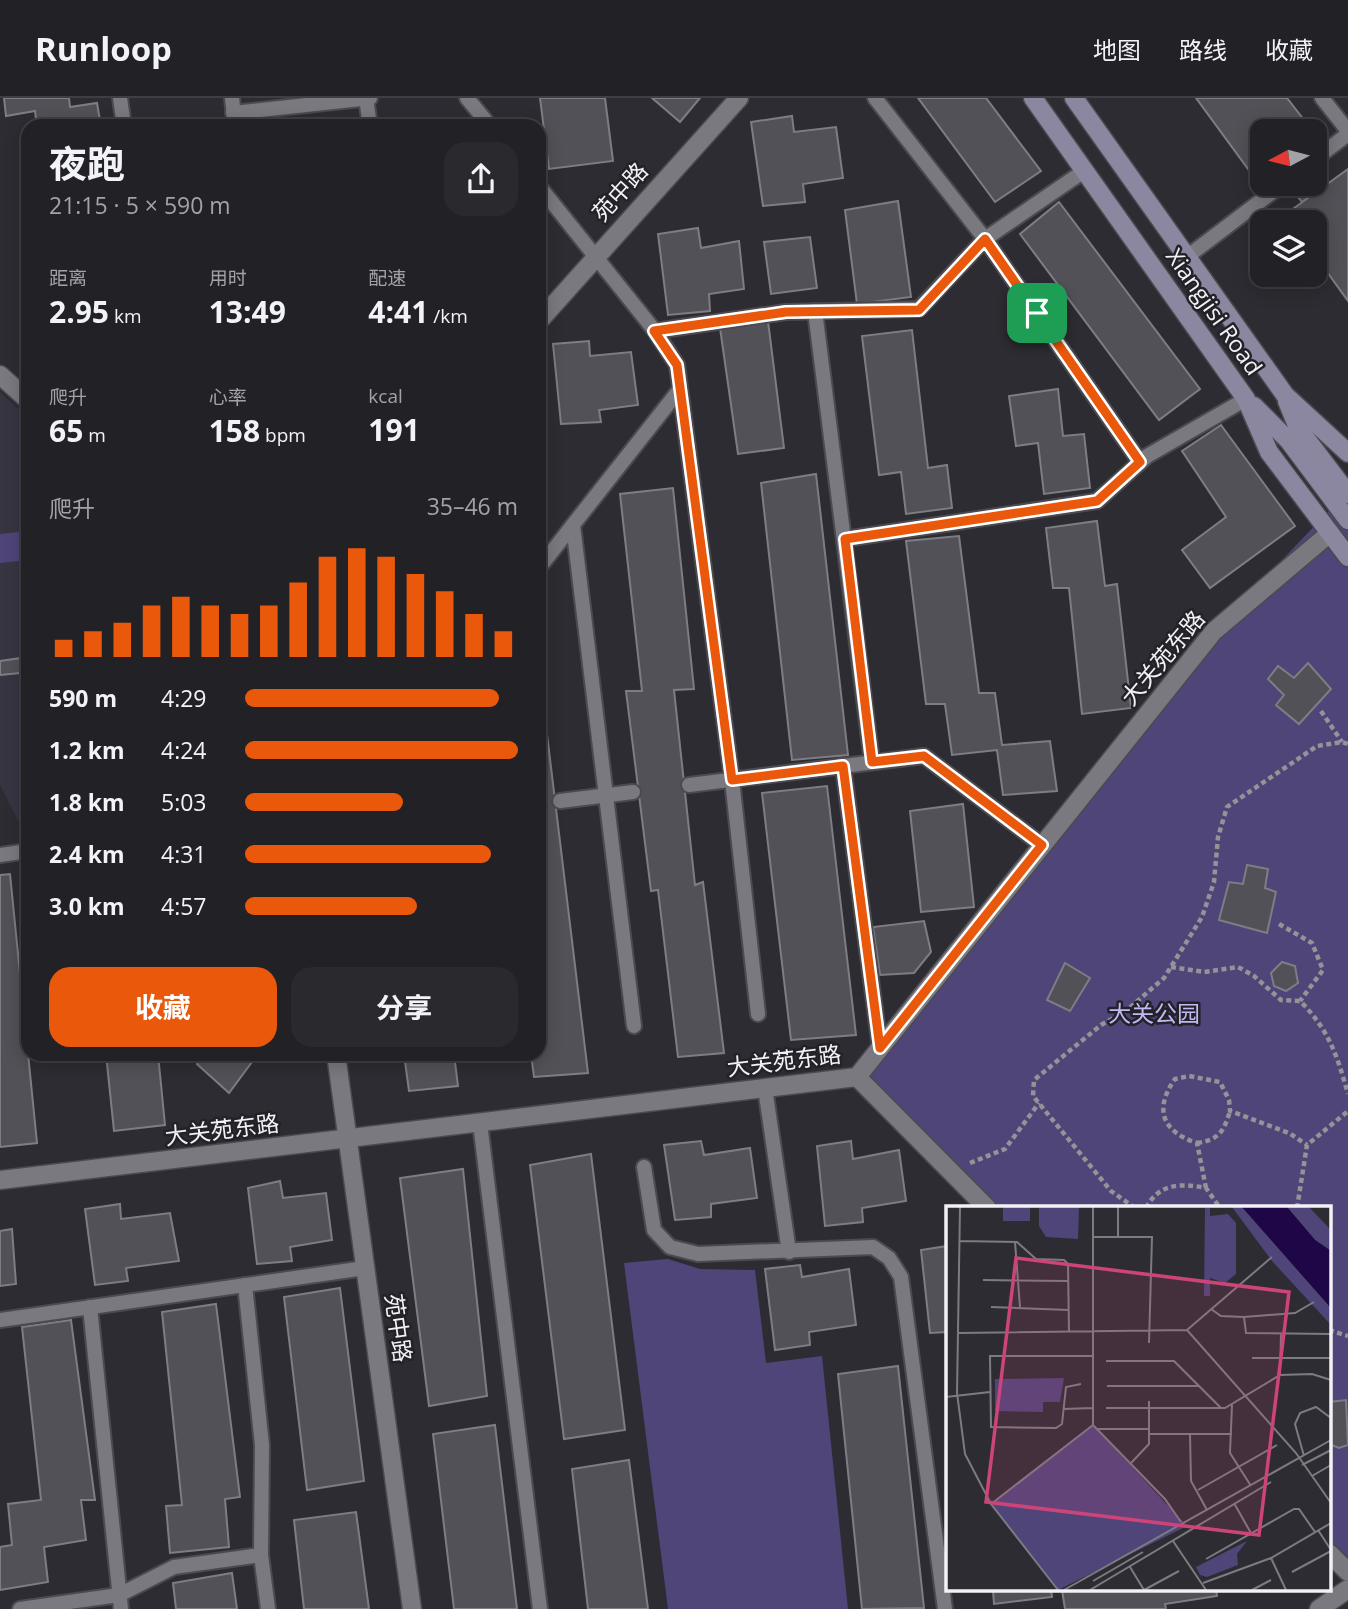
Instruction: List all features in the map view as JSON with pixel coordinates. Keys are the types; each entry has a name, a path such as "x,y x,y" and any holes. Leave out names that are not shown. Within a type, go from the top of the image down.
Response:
{"main road":[{"name":"Xiangjisi Road","path":"1034,98 1246,398 1269,452 1348,557"},
{"name":"Xiangjisi Road","path":"1074,98 1284,395 1348,453"},
{"path":"1284,395 1298,428 1348,494"},
{"path":"1246,398 1289,441 1348,520"}],"street":[{"name":"苑中路","path":"546,313 740,98"},
{"path":"0,375 21,394"},
{"name":"大关苑东路","path":"0,1181 857,1077 1214,631 1330,533"},
{"name":"苑中路","path":"337,1061 412,1609"},
{"path":"857,1077 985,1206"},
{"path":"1330,1553 1348,1572"},
{"path":"1319,1609 1348,1589"}],"lane":[{"path":"120,98 123,119"},
{"path":"232,98 234,119"},
{"path":"240,119 367,98 369,119"},
{"path":"467,98 484,119"},
{"path":"875,98 985,239 1140,462"},
{"path":"1322,98 1348,133 1327,150"},
{"path":"654,331 786,312 919,310 985,239 1084,171"},
{"path":"546,195 654,331 677,365 732,780 758,1014"},
{"path":"1188,256 1267,196"},
{"path":"815,311 872,762"},
{"path":"546,559 680,389"},
{"path":"845,539 1097,501 1140,462 1246,398"},
{"path":"573,525 634,1026"},
{"path":"689,785 924,756 1042,845"},
{"path":"843,766 880,1048"},
{"path":"560,801 634,792"},
{"path":"0,855 21,852"},
{"path":"765,1088 789,1252"},
{"path":"480,1123 540,1609"},
{"path":"644,1167 654,1230 670,1247 698,1254 873,1247 889,1258 901,1277 945,1609"},
{"path":"0,1320 365,1268"},
{"path":"245,1285 262,1444 261,1555 268,1609"},
{"path":"90,1307 120,1602"},
{"path":"20,1609 120,1602 174,1567 261,1555"}],"path":[{"path":"1321,711 1345,743"},
{"path":"1132,1206 1111,1191 1032,1096 1034,1080 1101,1025 1126,1012 1164,978 1202,917 1214,882 1218,837 1227,807 1317,746 1345,743"},
{"path":"1279,924 1312,943 1324,970 1300,1001"},
{"path":"1171,967 1204,972 1238,967 1254,976 1281,1000 1300,1001 1321,1022 1337,1056 1348,1094"},
{"path":"1189,1076 1220,1082 1229,1100 1230,1111 1224,1132 1211,1141 1197,1143 1178,1137 1167,1124 1163,1108 1166,1092 1175,1079 1189,1076"},
{"path":"950,1171 1006,1149 1039,1103"},
{"path":"1230,1111 1289,1133 1307,1145"},
{"path":"1297,1206 1307,1145 1348,1111"},
{"path":"1197,1143 1206,1188 1219,1206"},
{"path":"1147,1206 1151,1199 1167,1187 1185,1184 1206,1188"},
{"path":"1330,1330 1348,1336"}],"shaded area":[{"path":"0,392 21,412 21,826 0,785"}],"green space":[{"name":"大关公园","path":"1347,492 1348,1572 1330,1554 1330,1206 985,1206 857,1077 1214,631"},
{"path":"21,532 21,561 0,563 0,534"},
{"path":"668,1259 700,1269 755,1270 766,1363 822,1356 848,1609 668,1609 624,1263"}],"building":[{"path":"4,98 69,98 70,107 97,103 100,119 36,119 35,111 6,116"},
{"path":"540,98 605,98 613,161 549,169 546,119 543,119"},
{"path":"652,98 700,98 680,122"},
{"path":"918,98 986,98 1041,171 995,202"},
{"path":"1196,98 1287,98 1303,119 1250,119 1250,172"},
{"path":"792,116 794,132 836,127 843,178 803,184 805,202 763,206 751,122"},
{"path":"1348,169 1348,301 1327,272 1327,210 1292,210 1311,196 1327,196 1327,184"},
{"path":"1297,196 1310,196 1302,202"},
{"path":"898,201 911,297 857,304 845,210"},
{"path":"1059,202 1200,389 1159,420 1020,234"},
{"path":"698,228 701,248 739,241 744,289 709,294 710,311 668,315 658,234"},
{"path":"810,237 817,288 771,294 764,242"},
{"path":"768,321 784,448 738,454 720,328"},
{"path":"912,330 928,468 947,465 952,508 906,514 901,472 879,475 862,336"},
{"path":"589,341 590,356 631,352 638,405 599,410 601,422 561,424 553,344"},
{"path":"1058,389 1063,436 1084,434 1090,488 1044,494 1038,443 1016,446 1009,396"},
{"path":"1221,425 1295,526 1210,588 1182,550 1226,517 1182,451"},
{"path":"816,474 848,755 792,760 761,483"},
{"path":"673,488 694,689 674,690 695,885 703,882 724,1053 678,1057 658,890 651,891 626,691 642,691 620,494"},
{"path":"1097,521 1105,586 1117,584 1131,708 1082,714 1069,588 1053,588 1046,528"},
{"path":"959,536 979,693 995,693 1002,745 1050,741 1057,791 1003,795 997,750 952,755 945,704 926,704 906,541"},
{"path":"21,658 21,682 20,673 0,675 0,661"},
{"path":"1308,663 1331,689 1299,724 1276,705 1284,695 1268,679 1278,666 1294,678"},
{"path":"546,726 588,1073 534,1077 532,1061 546,1061"},
{"path":"827,786 856,1035 791,1040 762,793"},
{"path":"963,804 974,907 921,912 910,811"},
{"path":"1247,865 1268,869 1265,888 1276,892 1267,933 1219,920 1229,882 1243,884"},
{"path":"10,874 21,984 21,1061 29,1061 37,1143 0,1147 0,875"},
{"path":"924,921 931,952 914,973 880,975 873,927"},
{"path":"1282,962 1295,966 1298,983 1286,991 1274,986 1271,973"},
{"path":"1065,963 1090,978 1070,1011 1047,1000"},
{"path":"107,1061 159,1061 165,1125 114,1131"},
{"path":"199,1061 253,1061 229,1093 197,1064"},
{"path":"405,1061 455,1061 458,1086 409,1091"},
{"path":"701,1141 704,1155 750,1148 757,1198 711,1204 711,1217 675,1220 664,1145"},
{"path":"851,1141 853,1159 899,1150 906,1201 862,1208 863,1222 825,1226 817,1146"},
{"path":"591,1154 625,1430 564,1439 530,1165"},
{"path":"463,1169 487,1396 429,1406 400,1178"},
{"path":"280,1181 283,1198 326,1193 332,1240 290,1247 292,1261 257,1264 248,1188"},
{"path":"120,1204 121,1219 170,1213 179,1261 126,1268 128,1281 95,1285 85,1209"},
{"path":"12,1229 16,1284 0,1286 0,1231"},
{"path":"946,1246 946,1332 930,1333 921,1250"},
{"path":"800,1265 802,1277 849,1269 856,1325 809,1332 810,1345 775,1350 765,1269"},
{"path":"340,1288 364,1481 307,1490 284,1297"},
{"path":"216,1304 240,1497 225,1499 229,1547 170,1553 166,1506 182,1505 162,1312"},
{"path":"71,1320 95,1500 81,1500 86,1540 44,1547 48,1582 0,1590 0,1547 12,1545 8,1504 41,1500 22,1327"},
{"path":"898,1366 924,1608 862,1609 838,1374"},
{"path":"1346,1400 1348,1445 1339,1448 1330,1444 1330,1402"},
{"path":"495,1425 517,1609 454,1609 433,1434"},
{"path":"629,1460 648,1609 588,1609 572,1469"},
{"path":"356,1512 369,1609 304,1609 294,1520"},
{"path":"232,1573 237,1609 176,1609 173,1583"},
{"path":"993,1592 1051,1592 1052,1597 994,1604"},
{"path":"1062,1592 1216,1592 1217,1596 1165,1604 1166,1609 1065,1609"}],"route":[{"path":"985,239 1037,313 1140,462 1097,501 845,539 872,762 924,756 1042,845 880,1048 843,766 732,780 677,365 654,331 786,312 919,310 985,239"}]}
